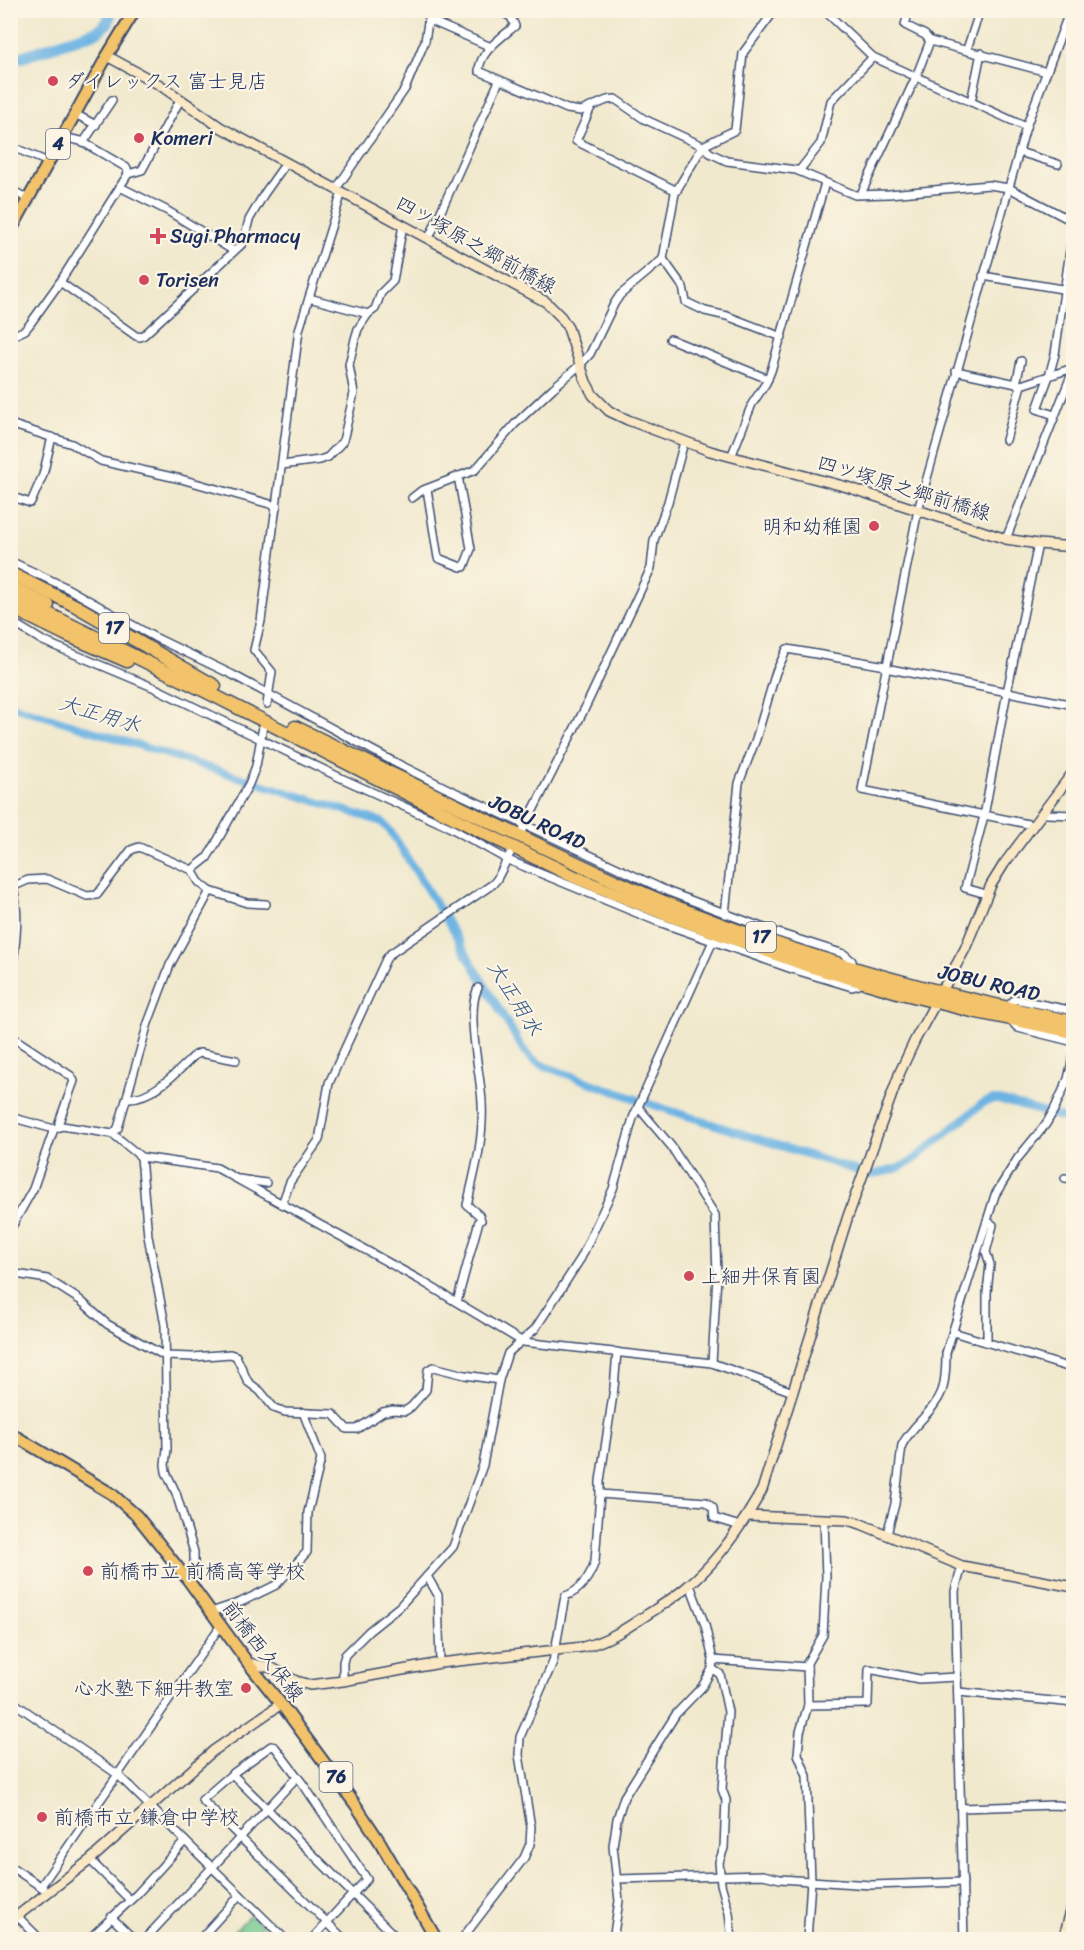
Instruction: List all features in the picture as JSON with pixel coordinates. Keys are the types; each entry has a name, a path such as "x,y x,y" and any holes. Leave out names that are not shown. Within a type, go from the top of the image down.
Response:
{"highway":[{"name":"17","path":"10,573 76,606 212,689"},
{"name":"JOBU ROAD","path":"10,586 212,689 492,837 577,878 743,943 861,981 939,997 1007,1007 1074,1022"},
{"name":"17","path":"10,595 212,689"},
{"name":"17","path":"10,607 67,635 212,689"},
{"name":"JOBU ROAD","path":"212,689 664,902 813,956 939,997 1013,1019 1074,1032"}],"main road":[{"name":"4","path":"10,232 107,56 135,10"},
{"name":"前橋西久保線","path":"10,1433 112,1494 137,1516 188,1580 248,1664 356,1804 437,1940"}],"street":[{"path":"267,704 272,672 254,650 261,621 299,330 339,191 405,88 425,41 430,10"},
{"path":"498,10 511,18 515,26 491,48 479,65 479,71 574,111 615,99 644,118 703,146 710,153 727,161 799,171 847,192 861,194 889,194 989,185 1009,188 1074,222 1055,354 1036,409 1054,415"},
{"path":"412,498 427,489 475,470 515,424 590,354 620,295 663,259 677,191 703,146 735,130 743,53 775,10"},
{"path":"824,10 873,57 1026,127"},
{"path":"909,10 905,25 925,35 930,41 1047,72"},
{"path":"967,50 981,10"},
{"path":"1032,826 862,790 918,510 1026,127 1070,10"},
{"path":"429,20 491,48"},
{"path":"861,194 916,77 930,41"},
{"path":"971,102 981,53"},
{"name":"四ツ塚原之郷前橋線","path":"107,56 160,85 220,127 523,289 553,308 572,337 586,382 593,395 609,411 684,442 731,457 827,481 1006,539 1074,547"},
{"path":"799,171 821,143 831,101 873,57"},
{"path":"429,238 499,81"},
{"path":"83,142 112,100"},
{"path":"128,174 142,170 180,100"},
{"path":"591,107 576,141 677,191"},
{"path":"75,114 96,125"},
{"path":"10,336 25,330 60,282 128,174 127,168 83,142 62,137"},
{"path":"10,146 48,162"},
{"path":"1019,153 1058,164"},
{"path":"60,282 140,337 144,335 222,265 243,243 249,220 286,163"},
{"path":"731,457 752,404 768,379 825,183"},
{"path":"120,187 166,210 234,251"},
{"path":"10,189 28,199"},
{"path":"282,465 328,457 343,441 354,393 349,365 358,329 368,314 375,309 381,293 393,281 403,225"},
{"path":"663,259 683,287 686,302 705,311 727,316 782,336"},
{"path":"983,276 1074,291"},
{"path":"309,298 368,314"},
{"path":"670,339 768,379"},
{"path":"10,353 10,364"},
{"path":"1006,440 1019,385 1021,361"},
{"path":"956,371 1019,385 1073,368"},
{"path":"1006,539 1073,368"},
{"path":"10,424 72,444 101,461 181,479 277,506"},
{"path":"10,496 30,503 43,475 52,437"},
{"path":"524,829 585,708 651,568 654,540 668,502 684,442"},
{"path":"427,489 438,558 464,567 471,549 458,476"},
{"path":"986,894 965,888 984,816 1038,544"},
{"path":"10,561 65,587 154,637 233,675 524,829 725,914 844,954 852,961 853,968"},
{"path":"10,621 43,640 155,688 260,740 450,827 508,860 656,921 792,969 852,987 860,985 861,981"},
{"path":"725,914 739,783 756,739 776,672 787,649 1074,705"},
{"path":"192,870 207,858 249,784 256,766 263,726"},
{"path":"248,1664 272,1668 296,1681 310,1684 342,1681 440,1663 590,1646 618,1634 690,1585 718,1556 748,1516 762,1490 861,1179 900,1072 965,949 986,894 1004,864 1074,771"},
{"path":"1043,812 1074,815"},
{"path":"10,980 16,940 15,895 12,888 28,880 47,879 87,896 97,895 131,850 140,847 192,870 199,882 210,891 248,903 266,904"},
{"path":"282,1204 290,1182 319,1140 329,1083 386,959 447,914 493,884 512,850"},
{"path":"113,1134 118,1128 148,1023 170,965 210,891"},
{"path":"342,1681 345,1655 369,1631 399,1607 453,1547 483,1465 499,1380 508,1353 535,1329 585,1249 613,1189 633,1118 713,941"},
{"path":"457,1302 481,1220 479,1215 467,1205 481,1139 482,1104 473,1020 475,994 478,988"},
{"path":"1007,1007 1015,999 1074,1011"},
{"path":"1013,1019 1018,1028 1074,1042"},
{"path":"10,1034 71,1076 74,1081 33,1189 10,1230"},
{"path":"127,1098 134,1098 167,1081 200,1053 236,1060"},
{"path":"887,1534 895,1504 902,1445 942,1391 946,1353 995,1195 1018,1158 1048,1121 1068,1079 1074,1053"},
{"path":"639,1105 671,1146 715,1215 717,1276 712,1363"},
{"path":"10,1117 57,1128 62,1126 113,1134 141,1156 217,1168 457,1302 523,1342 712,1363 793,1392"},
{"path":"141,1156 147,1236 165,1325 167,1449 165,1464 194,1552 194,1566 188,1580"},
{"path":"1065,1178 1074,1179"},
{"path":"236,1179 266,1183"},
{"path":"987,1221 993,1225 986,1252 990,1264 987,1293 987,1342"},
{"path":"10,1273 47,1279 80,1300 107,1324 165,1356 193,1357 230,1354 236,1356 248,1382 260,1391 274,1408 285,1412 333,1414 347,1429 357,1430 382,1412 405,1411 411,1407 426,1390 428,1370 433,1367 465,1376 499,1380"},
{"path":"953,1332 1074,1369"},
{"path":"461,1940 524,1858 530,1844 531,1827 519,1755 520,1737 552,1662 565,1596 576,1591 592,1571 595,1561 600,1481 617,1352"},
{"path":"211,1612 241,1602 276,1586 307,1552 308,1512 321,1459 303,1412"},
{"path":"600,1494 706,1502 713,1508 714,1518 740,1526"},
{"path":"748,1516 848,1520 962,1566 1074,1587"},
{"path":"807,1940 811,1881 807,1776 798,1754 800,1732 808,1705 807,1663 823,1635 826,1576 824,1520"},
{"path":"962,1566 955,1591 964,1940"},
{"path":"428,1576 438,1595 440,1663"},
{"path":"613,1940 619,1901 613,1846 617,1818 624,1797 676,1714 702,1686 712,1669 713,1660 705,1625 690,1585"},
{"path":"41,1940 14,1919 44,1889 117,1774 221,1624"},
{"path":"713,1660 807,1667"},
{"path":"712,1669 720,1674 728,1712 722,1789 726,1800 724,1848 719,1862 732,1940"},
{"path":"808,1705 868,1704 869,1669 920,1679 957,1677"},
{"path":"958,1692 1074,1703"},
{"path":"10,1700 117,1774 286,1940"},
{"path":"44,1889 90,1860 213,1751 281,1704"},
{"path":"311,1940 327,1922 367,1879 297,1777 275,1747 271,1746 232,1774 202,1800 327,1922 345,1940"},
{"path":"232,1774 399,1940"},
{"path":"144,1940 297,1777"},
{"path":"961,1808 1056,1805 1074,1807"},
{"path":"88,1940 130,1900 185,1841"},
{"path":"90,1860 130,1900"},
{"path":"10,1866 44,1889"},
{"path":"617,1879 763,1875 780,1879 871,1885 963,1882"},
{"path":"199,1940 240,1895"},
{"path":"1063,1940 1074,1900"},
{"path":"111,1917 135,1940"}],"green space":[{"path":"250,1915 276,1939 226,1939"}],"waterway":[{"path":"10,61 98,31 108,22 111,10"},
{"name":"大正用水","path":"10,705 382,822 391,832 448,923 521,1046 532,1059 544,1066 650,1104 870,1175 896,1169 911,1162 983,1103 991,1100 1000,1100 1074,1121"}],"place":[{"name":"ダイレックス 富士見店","path":"53,81"},
{"name":"Komeri","path":"139,138"},
{"name":"Sugi Pharmacy","path":"158,236"},
{"name":"Torisen","path":"144,280"},
{"name":"明和幼稚園","path":"874,526"},
{"name":"上細井保育園","path":"689,1276"},
{"name":"前橋市立 前橋高等学校","path":"88,1571"},
{"name":"心水塾下細井教室","path":"246,1688"},
{"name":"前橋市立 鎌倉中学校","path":"42,1817"}]}
